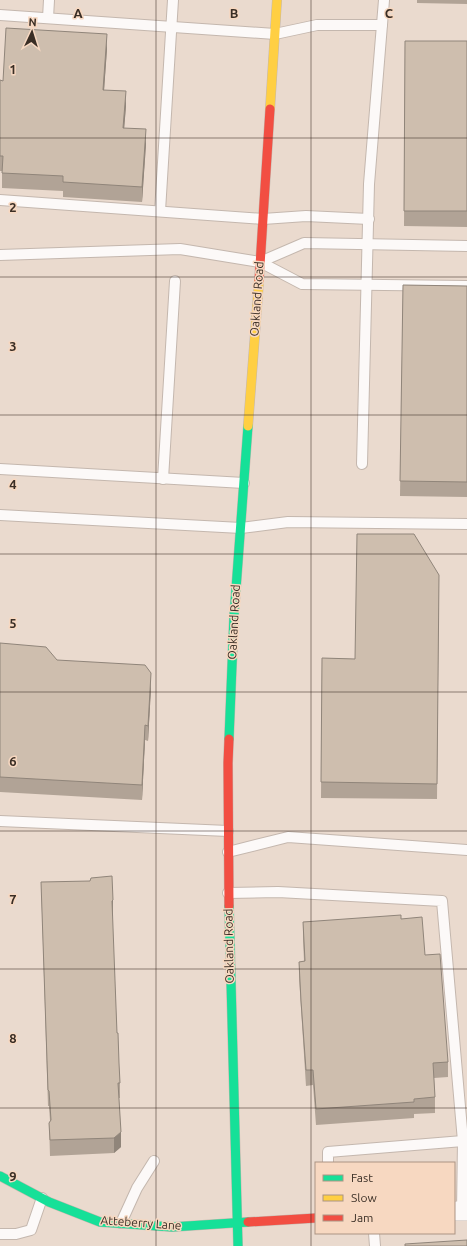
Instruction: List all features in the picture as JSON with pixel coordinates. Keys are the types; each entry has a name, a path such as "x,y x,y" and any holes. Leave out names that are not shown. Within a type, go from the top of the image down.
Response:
{"main road":[{"name":"Oakland Road","path":"238,1246 228,893 228,763 234,616 260,262 277,0"},
{"name":"Atteberry Lane","path":"0,1176 42,1198 100,1222 172,1227 315,1218"}],"lane":[{"path":"48,18 49,0"},
{"path":"160,211 173,0"},
{"path":"362,464 370,184 384,0"},
{"path":"0,15 275,34 317,26 382,25"},
{"path":"0,200 263,219 306,216 369,219"},
{"path":"260,262 304,243 467,246"},
{"path":"0,254 180,248 260,262 302,284 467,286"},
{"path":"163,479 175,281"},
{"path":"0,469 244,484"},
{"path":"0,515 241,528 288,522 467,524"},
{"path":"0,821 228,832"},
{"path":"228,852 288,837 467,850"},
{"path":"228,893 278,892 442,901 463,1141 461,1211"},
{"path":"328,1162 328,1152 463,1141"},
{"path":"121,1223 137,1188 154,1161"},
{"path":"0,1234 16,1234 31,1230 42,1198"},
{"path":"374,1234 375,1246"}],"building":[{"path":"6,28 107,34 103,90 126,91 123,128 146,129 142,187 63,182 63,176 2,173 3,156 0,156 0,80 3,81"},
{"path":"405,41 467,41 467,211 404,211"},
{"path":"403,285 467,286 467,482 400,481"},
{"path":"357,534 414,534 439,575 437,784 321,782 322,658 355,659"},
{"path":"0,643 46,647 57,660 145,665 151,673 148,726 145,725 142,785 0,777"},
{"path":"112,876 120,1083 118,1083 121,1132 114,1138 50,1140 49,1123 51,1120 48,1090 41,882 90,881 91,878"},
{"path":"401,915 401,919 422,917 425,955 440,954 448,1062 433,1063 435,1097 414,1099 414,1102 316,1109 313,1070 306,1070 301,1001 299,962 305,961 303,922"},
{"path":"467,1240 467,1246 405,1246 405,1244"}],"traffic: fast":[{"path":"229,739 234,616 248,426"},
{"path":"229,906 238,1246"},
{"path":"0,1176 49,1202 100,1222 172,1227 248,1222"}],"traffic: slow":[{"path":"270,109 277,0"},
{"path":"248,426 259,281"}],"traffic: jam":[{"path":"259,281 270,109"},
{"path":"229,739 229,906"},
{"path":"248,1222 315,1218"}]}
